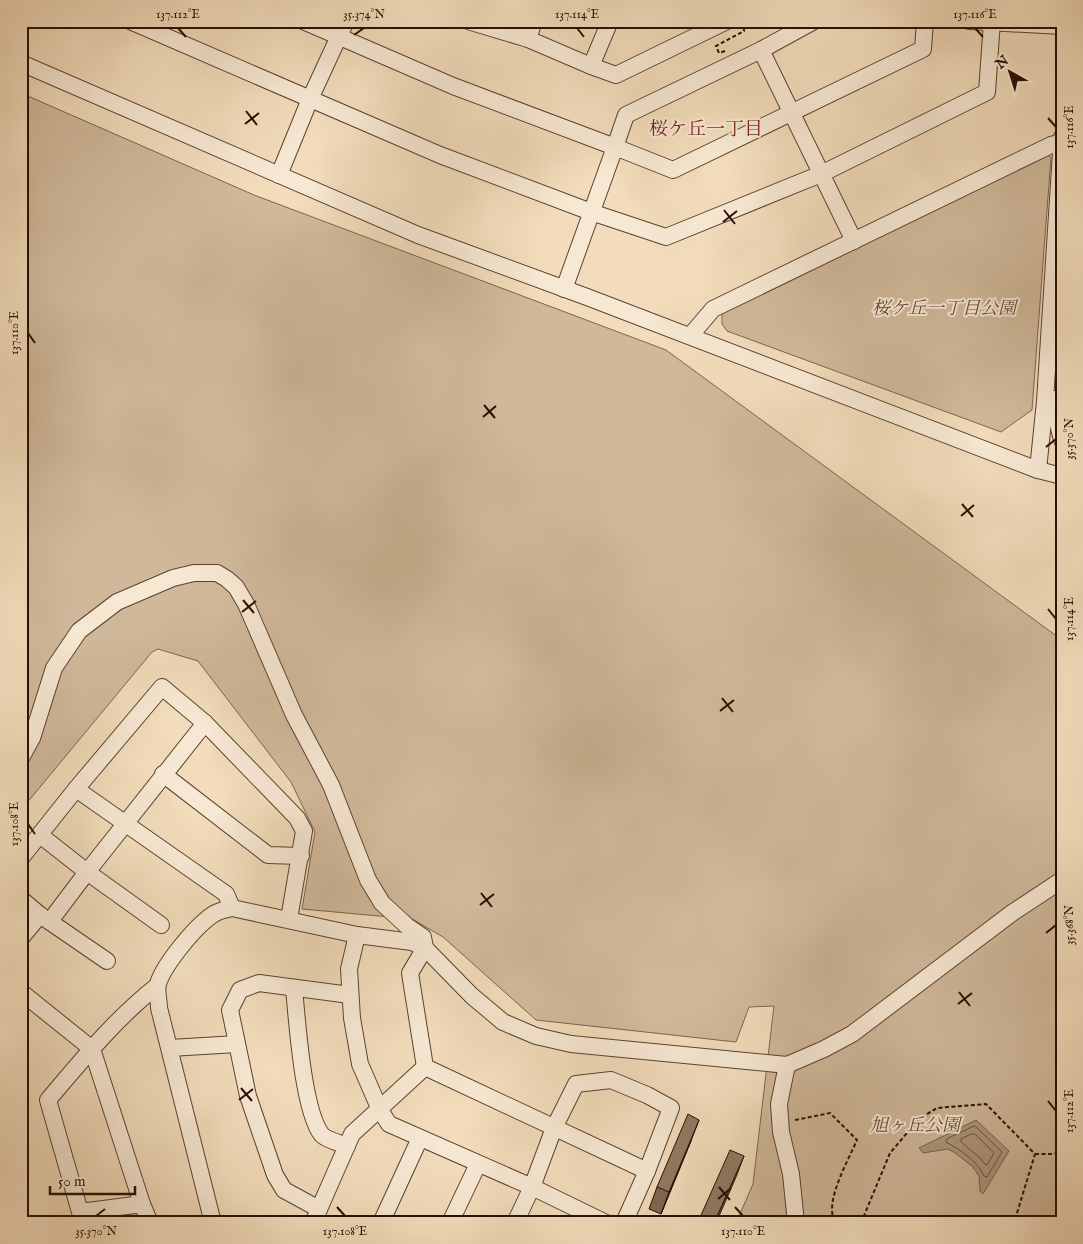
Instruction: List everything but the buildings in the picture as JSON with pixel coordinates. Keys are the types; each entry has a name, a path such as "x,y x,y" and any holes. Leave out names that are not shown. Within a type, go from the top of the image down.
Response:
{"street":[{"path":"130,21 440,155 592,212 666,237 821,174 987,92 992,22"},
{"path":"303,21 453,86 673,170 923,49 926,21"},
{"path":"278,175 346,21"},
{"path":"468,21 528,38 591,66 616,74 727,21"},
{"path":"528,38 534,21"},
{"path":"591,66 610,21"},
{"path":"564,289 626,115 761,50 814,21"},
{"path":"969,21 1062,26"},
{"path":"761,50 854,241"},
{"path":"21,63 418,236 690,336 1050,473"},
{"path":"1050,473 1045,401 1062,137"},
{"path":"690,336 712,310 1051,145 1062,142"},
{"path":"1050,473 1062,299"},
{"path":"1055,399 1062,440"},
{"path":"21,758 32,738 54,668 79,631 118,602 172,578 194,573 217,574 227,579 236,587 246,604 294,715 331,785 368,880 382,904 423,937 425,948 410,973 425,1067"},
{"path":"21,858 162,687 204,723 297,818 304,831 289,919"},
{"path":"21,938 45,918 87,872 204,723"},
{"path":"163,774 268,855 301,856"},
{"path":"76,789 226,894 232,908"},
{"path":"40,835 87,872 161,925"},
{"path":"213,1223 160,1008 157,986 163,970 177,951 207,919 219,911 232,908 357,935 412,942 425,948 472,996 503,1022 536,1036 570,1044 787,1065 852,1034 1012,913 1062,880"},
{"path":"21,899 45,918 108,961"},
{"path":"357,935 349,969 352,1018 360,1064 380,1110 389,1124 532,1187 587,1219 606,1223"},
{"path":"350,995 259,983 240,990 230,1010 248,1096 275,1175 284,1190 316,1216 352,1134 425,1067"},
{"path":"142,1204 80,1212 48,1100 92,1049 138,1001 157,986"},
{"path":"294,988 301,1060 313,1120 324,1136 347,1146"},
{"path":"21,992 92,1049 142,1204 150,1223"},
{"path":"170,1048 237,1044"},
{"path":"787,1065 779,1104 780,1122 792,1174 796,1223"},
{"path":"425,1067 647,1171"},
{"path":"515,1223 532,1187 554,1128 576,1084 611,1080 647,1095 671,1108 647,1171 624,1223"},
{"path":"381,1223 420,1138"},
{"path":"450,1223 478,1164"}],"path":[{"path":"728,50 719,53 716,46 744,31 743,21"},
{"path":"861,1223 890,1153 919,1119 937,1108 986,1104 1035,1154 1062,1152"},
{"path":"780,1122 830,1113 857,1140 832,1201 832,1218 836,1223"},
{"path":"1014,1223 1035,1154"}],"green space":[{"name":"旭ヶ丘公園","path":"21,93 254,195 666,350 1062,640 1062,1223 736,1223 753,1184 774,1006 749,1007 736,1042 536,1020 443,937 412,919 302,909 315,832 291,782 198,661 158,649 152,652 21,810"},
{"name":"桜ケ丘一丁目公園","path":"1045,154 1051,157 1032,410 1001,432 727,331 722,324 722,310"},
{"path":"139,1210 144,1223 85,1223 81,1219"}],"water":[{"path":"976,1120 1009,1151 983,1194 980,1191 979,1176 972,1166 955,1153 948,1149 923,1153 919,1148"}],"district":[{"name":"桜ケ丘一丁目","path":"706,130"}]}
